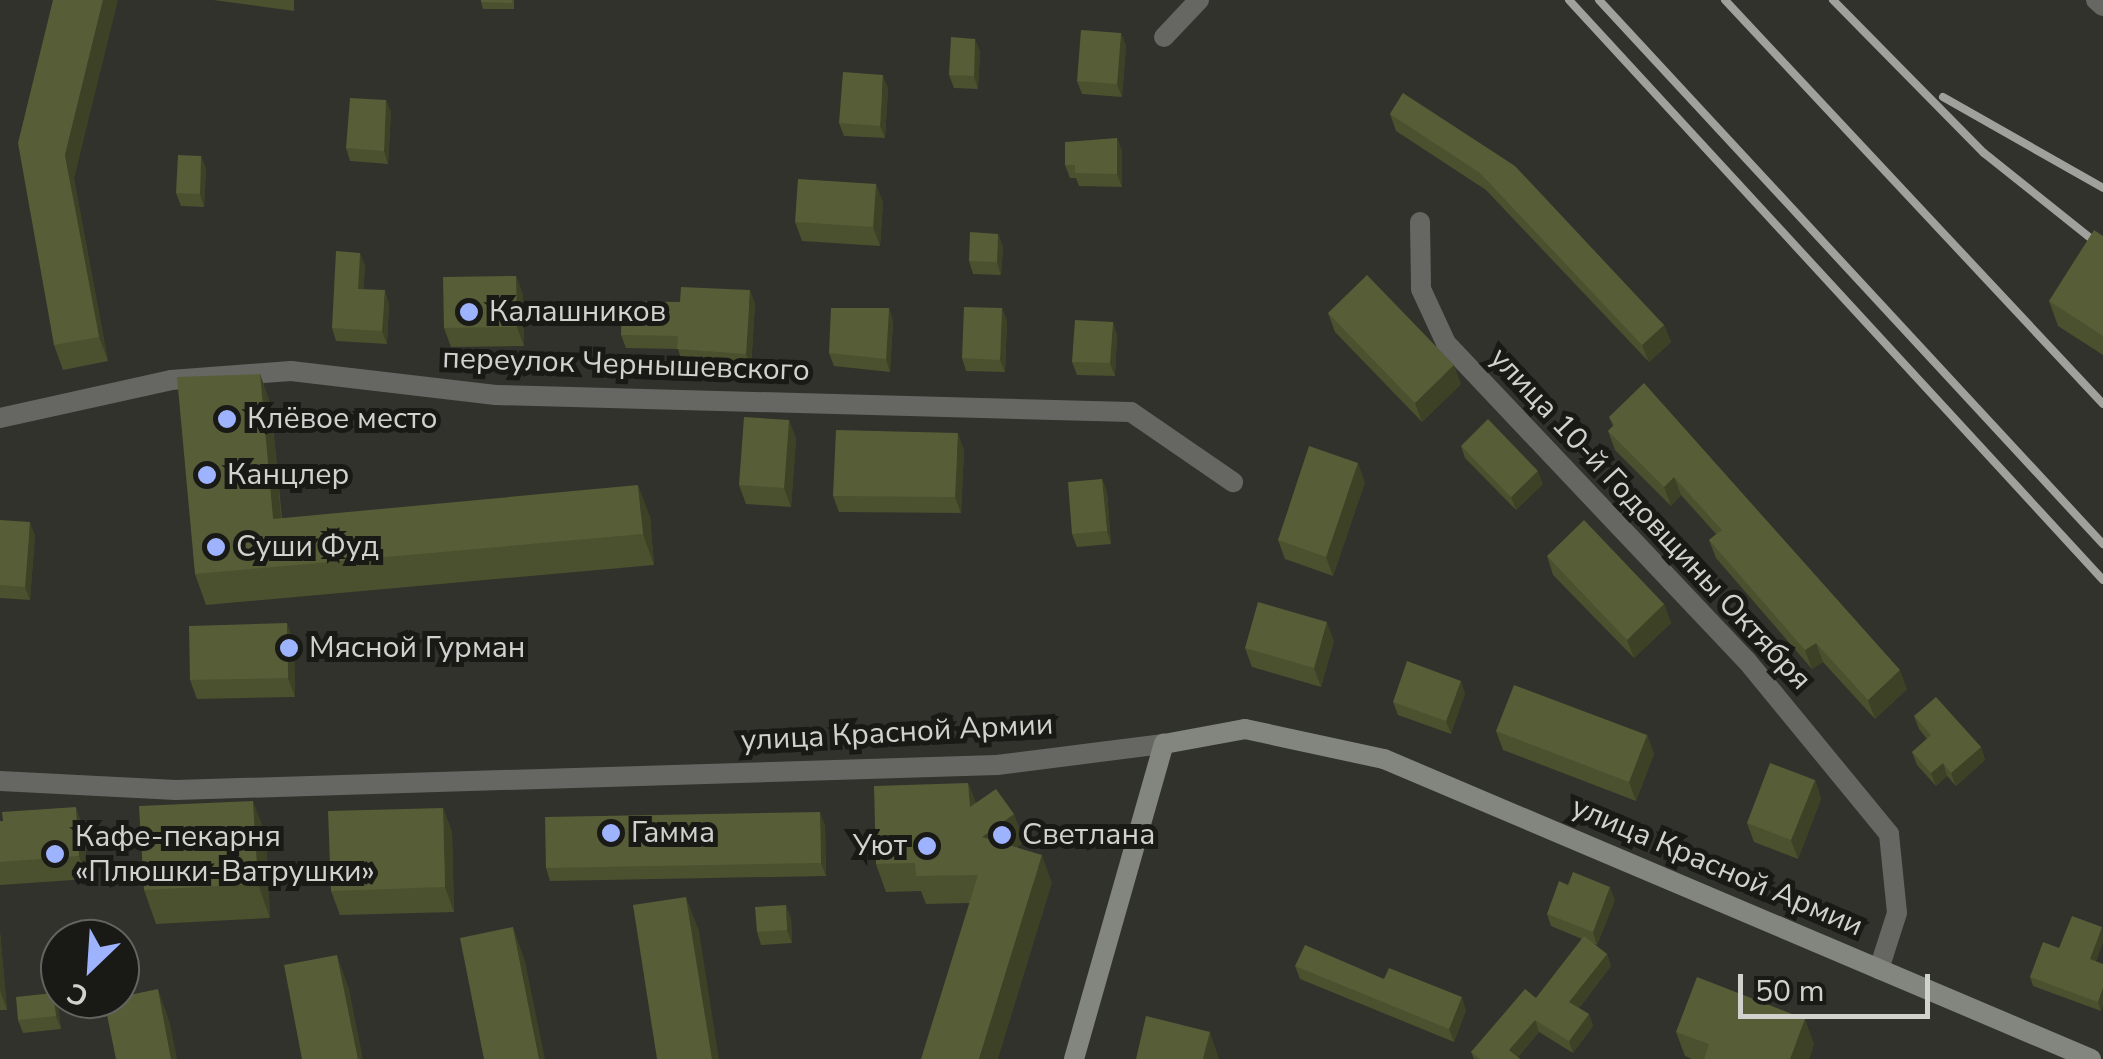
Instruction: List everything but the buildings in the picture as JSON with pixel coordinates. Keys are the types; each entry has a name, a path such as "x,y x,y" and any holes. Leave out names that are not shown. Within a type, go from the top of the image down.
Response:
{"main road":[{"name":"улица Красной Армии","path":"1164,744 1245,729 1384,759 2091,1059"},
{"path":"1074,1059 1164,744"}],"street":[{"path":"1164,37 1200,0"},
{"path":"2096,0 2103,6"},
{"name":"улица 10-й Годовщины Октября","path":"1420,222 1421,290 1446,343 1746,661 1890,834 1898,912 1879,969"},
{"name":"переулок Чернышевского","path":"0,418 171,380 291,370 496,394 1131,412 1233,482"},
{"name":"улица Красной Армии","path":"0,781 176,790 997,765 1164,744"}],"railway":[{"path":"1569,0 2103,580"},
{"path":"1599,0 2103,544"},
{"path":"1725,0 2103,404"},
{"path":"1833,0 1984,153 2103,248"},
{"path":"1943,97 2103,188"}],"place":[{"name":"Калашников","path":"469,312"},
{"name":"Клёвое место","path":"227,419"},
{"name":"Канцлер","path":"207,475"},
{"name":"Суши Фуд","path":"216,547"},
{"name":"Мясной Гурман","path":"289,648"},
{"name":"Гамма","path":"611,833"},
{"name":"Светлана","path":"1002,835"},
{"name":"Уют","path":"927,846"},
{"name":"Кафе-пекарня «Плюшки-Ватрушки»","path":"55,854"}]}
